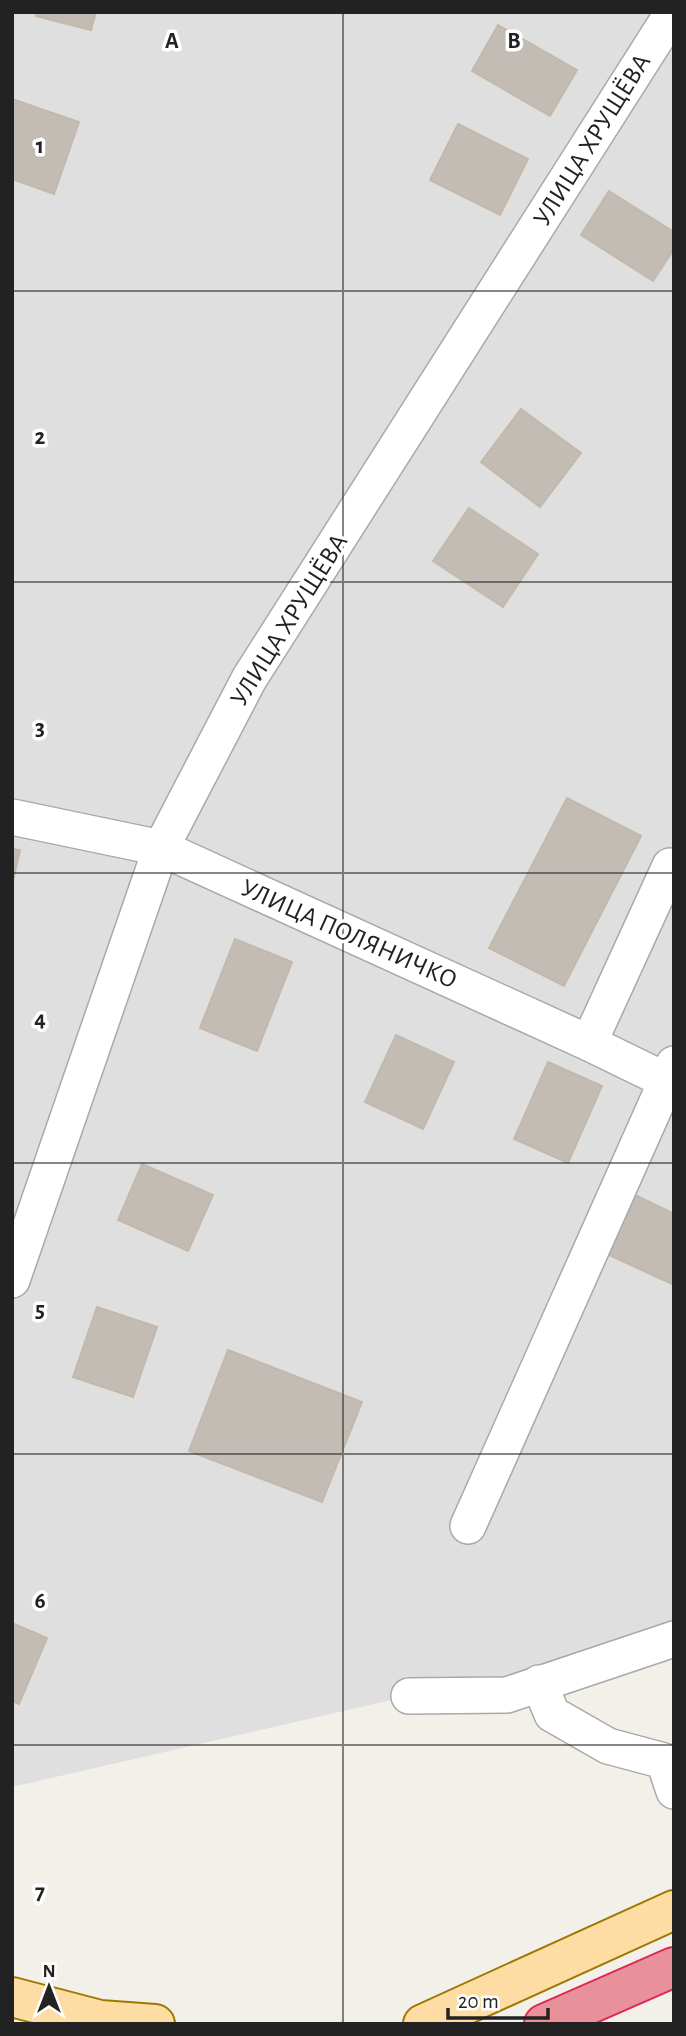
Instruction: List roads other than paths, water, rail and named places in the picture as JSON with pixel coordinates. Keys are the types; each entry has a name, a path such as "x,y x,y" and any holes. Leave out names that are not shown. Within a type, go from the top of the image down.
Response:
{"highway":[{"path":"544,2024 674,1967"}],"main road":[{"path":"423,2024 674,1910"},
{"path":"12,1997 100,2020 155,2024"}],"street":[{"name":"УЛИЦА ХРУЩЁВА","path":"12,1280 161,848 248,679 673,12"},
{"name":"УЛИЦА ПОЛЯНИЧКО","path":"12,817 161,848 589,1043 671,1077"},
{"path":"589,1043 670,866"},
{"path":"468,1527 671,1077"},
{"path":"409,1696 507,1695 674,1639"},
{"path":"539,1683 552,1714 608,1746 664,1761 674,1791"}]}
